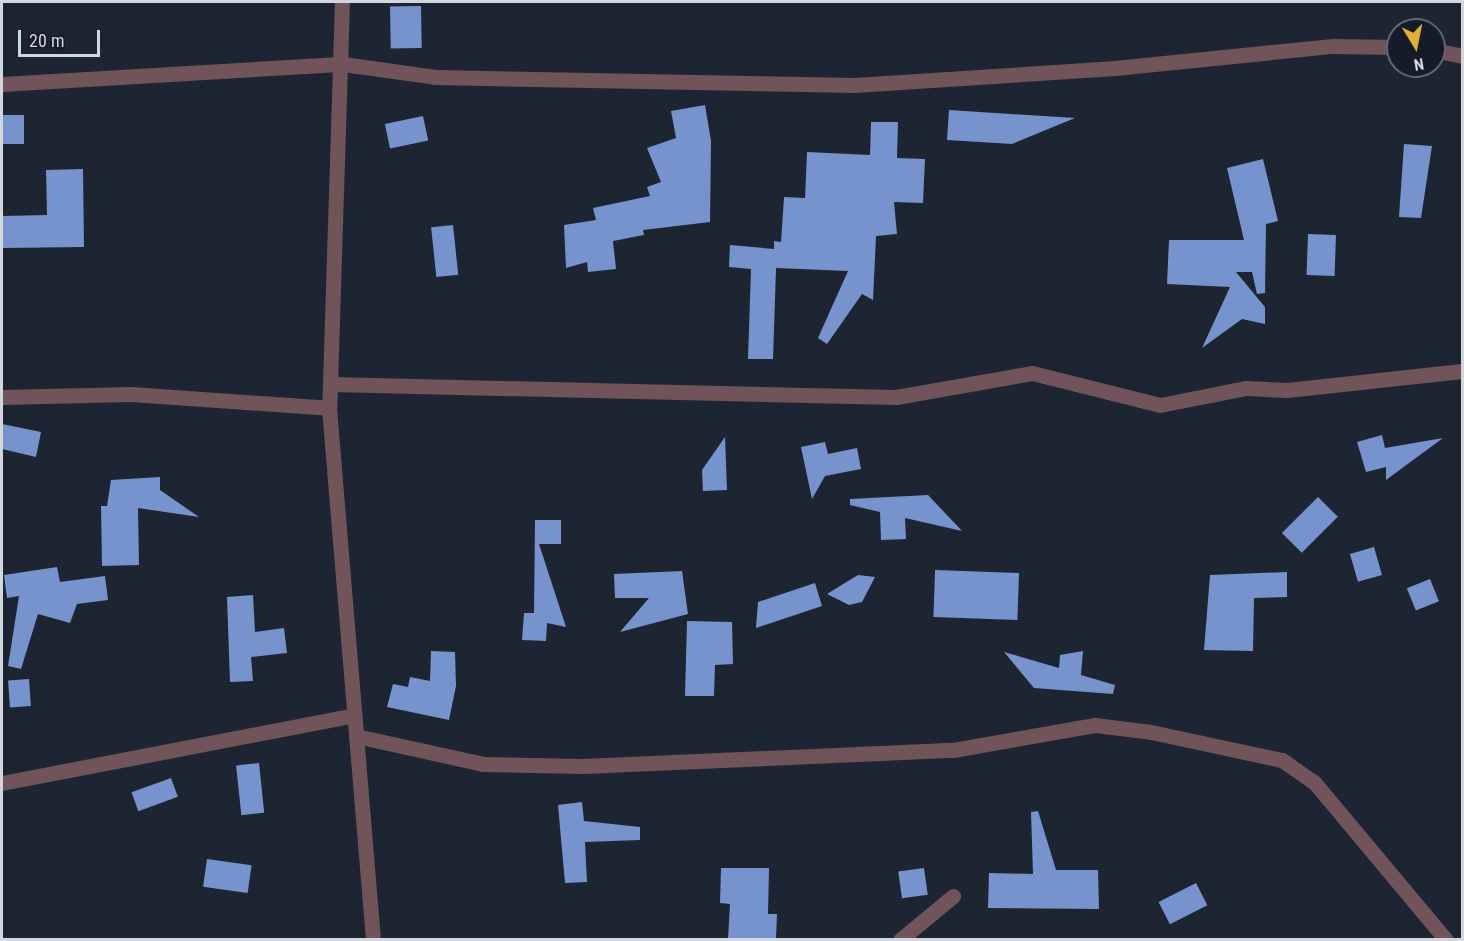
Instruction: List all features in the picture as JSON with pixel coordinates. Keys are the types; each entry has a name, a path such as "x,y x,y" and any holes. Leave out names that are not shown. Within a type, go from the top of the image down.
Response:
{"street":[{"path":"342,2 343,64 329,408 373,939"},
{"path":"2,84 343,64 435,77 854,85 1115,68 1334,46 1386,47"},
{"path":"1446,53 1462,56"},
{"path":"330,384 896,397 1032,373 1160,405 1246,388 1287,390 1462,371"},
{"path":"2,397 131,394 329,408"},
{"path":"2,783 355,715"},
{"path":"356,736 483,764 583,766 953,750 1095,725 1151,732 1282,760 1314,782 1446,939"},
{"path":"900,939 953,896"}],"building":[{"path":"421,6 422,48 391,49 390,7"},
{"path":"705,105 711,141 710,222 643,230 644,235 613,241 616,269 588,272 587,262 566,268 564,225 596,220 593,208 650,196 647,187 661,182 647,148 676,138 671,111"},
{"path":"949,110 1075,118 1012,144 947,140"},
{"path":"2,115 24,115 24,144 2,144"},
{"path":"423,116 428,140 390,149 385,124"},
{"path":"871,122 898,122 897,158 925,159 923,203 894,202 897,234 876,236 873,300 862,294 827,344 818,338 848,271 776,268 773,359 748,359 751,269 729,267 730,245 774,249 774,241 781,242 784,197 805,198 807,152 870,155"},
{"path":"1404,144 1432,146 1421,218 1399,217"},
{"path":"1263,159 1278,221 1266,224 1265,293 1257,294 1252,272 1236,272 1265,307 1265,324 1242,319 1202,348 1230,287 1167,284 1169,240 1244,240 1227,168"},
{"path":"83,169 84,247 2,248 2,216 47,215 46,170"},
{"path":"453,225 458,275 436,277 431,227"},
{"path":"1308,234 1336,235 1335,276 1307,275"},
{"path":"2,424 41,432 36,457 2,449"},
{"path":"1382,435 1385,448 1443,438 1386,480 1386,467 1366,472 1357,442"},
{"path":"725,437 727,490 703,491 702,470"},
{"path":"825,442 828,454 857,448 861,469 825,476 812,499 801,447"},
{"path":"160,477 160,490 199,517 138,508 139,565 102,566 101,506 107,506 111,480"},
{"path":"928,495 962,531 905,518 906,539 881,540 880,512 850,505 850,499"},
{"path":"1318,497 1338,517 1302,553 1282,533"},
{"path":"535,520 561,520 561,544 539,544 566,627 547,623 546,641 522,640 524,613 534,613"},
{"path":"1374,547 1382,575 1358,582 1350,554"},
{"path":"57,567 60,582 105,576 108,600 77,604 70,623 38,614 21,669 8,666 19,596 7,598 4,575"},
{"path":"935,570 1019,573 1017,620 933,617"},
{"path":"682,571 688,614 620,632 649,598 615,598 614,574"},
{"path":"1287,572 1287,597 1254,598 1253,651 1204,650 1210,575"},
{"path":"858,575 875,577 862,602 849,605 827,594"},
{"path":"1430,579 1439,601 1416,611 1407,588"},
{"path":"815,583 822,606 756,628 758,602"},
{"path":"253,595 255,632 284,628 287,653 251,657 253,681 230,682 227,597"},
{"path":"687,621 732,622 733,664 715,665 714,696 685,696"},
{"path":"431,651 455,652 456,686 449,720 387,707 393,684 408,687 410,677 430,681"},
{"path":"1083,651 1081,675 1115,685 1113,694 1034,688 1004,652 1059,668 1060,655"},
{"path":"29,679 31,706 10,707 8,680"},
{"path":"259,763 264,813 241,815 236,765"},
{"path":"171,778 178,797 138,811 132,792"},
{"path":"582,802 584,821 640,827 640,840 585,842 587,882 565,883 558,805"},
{"path":"1038,811 1056,870 1098,870 1099,909 988,908 989,873 1033,874 1031,812"},
{"path":"207,859 252,865 248,893 203,887"},
{"path":"721,868 769,868 768,914 777,914 776,939 728,939 730,904 720,903"},
{"path":"924,868 928,895 902,898 898,872"},
{"path":"1196,883 1207,905 1170,924 1159,902"}]}
